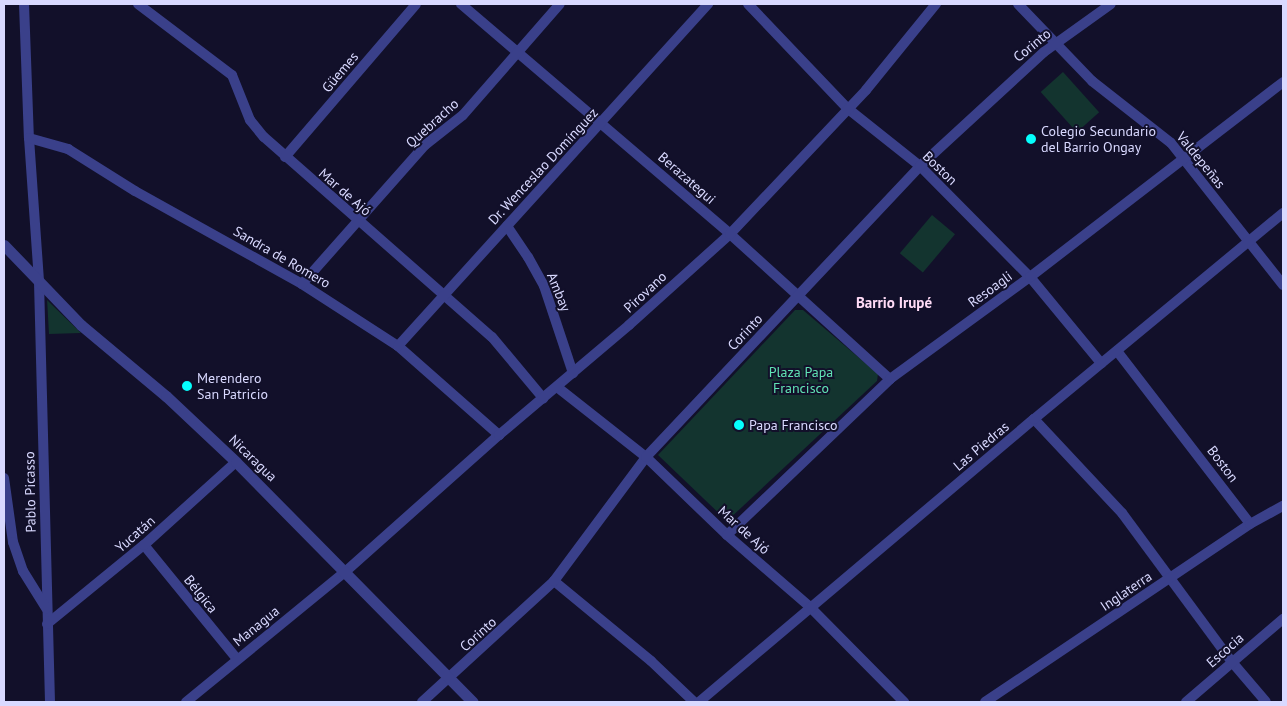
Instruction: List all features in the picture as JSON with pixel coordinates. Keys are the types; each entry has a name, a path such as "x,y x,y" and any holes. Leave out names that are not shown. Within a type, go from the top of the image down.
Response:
{"street":[{"name":"Pablo Picasso","path":"24,4 29,138 38,282 50,702"},
{"name":"Mar de Ajó","path":"138,4 232,75 250,120 285,158 492,337 543,398"},
{"name":"Güemes","path":"285,158 416,4"},
{"name":"Berazategui","path":"461,4 730,234 890,379"},
{"name":"Quebracho","path":"302,284 425,145 463,115 560,4"},
{"name":"Dr. Wenceslao Domínguez","path":"398,346 708,4"},
{"name":"Boston","path":"748,4 847,108 920,166 1030,277 1101,363"},
{"name":"Pirovano","path":"345,572 499,435 574,373 730,234 866,90 936,4"},
{"name":"Valdepeñas","path":"1018,4 1092,81 1160,132 1171,143 1182,160 1250,241 1283,285"},
{"name":"Corinto","path":"422,702 554,581 646,457 920,166 1016,76 1055,44 1111,4"},
{"name":"Resoagli","path":"727,535 890,379 1030,277 1283,82"},
{"name":"Sandra de Romero","path":"29,138 68,149 135,191 302,284 398,346 499,435"},
{"name":"Las Piedras","path":"699,702 1034,419 1283,213"},
{"name":"Ambay","path":"507,226 528,257 544,286 574,373"},
{"name":"Nicaragua","path":"4,245 38,282 82,324 166,396 236,462 473,702"},
{"name":"Boston","path":"1117,351 1250,524"},
{"name":"Mar de Ajó","path":"557,387 646,457 727,535 810,607 904,702"},
{"path":"1034,419 1122,513 1232,662 1266,702"},
{"name":"Yucatán","path":"47,624 144,545 236,462"},
{"path":"4,478 13,542 23,572 46,608"},
{"name":"Inglaterra","path":"985,702 1250,524 1283,506"},
{"name":"Bélgica","path":"144,545 237,660"},
{"name":"Managua","path":"186,702 345,572"},
{"path":"554,581 651,662 694,702"},
{"name":"Escocia","path":"1186,702 1283,619"}],"green space":[{"path":"1063,72 1099,112 1077,132 1041,92"},
{"path":"932,215 955,234 923,273 900,253"},
{"path":"47,300 81,333 49,334"},
{"name":"Plaza Papa Francisco","path":"795,310 803,310 878,374 877,381 727,521 658,455"}],"place":[{"name":"Colegio Secundario del Barrio Ongay","path":"1031,139"},
{"name":"Merendero San Patricio","path":"187,386"},
{"name":"Papa Francisco","path":"739,425"}],"district":[{"name":"Barrio Irupé","path":"894,303"}]}
